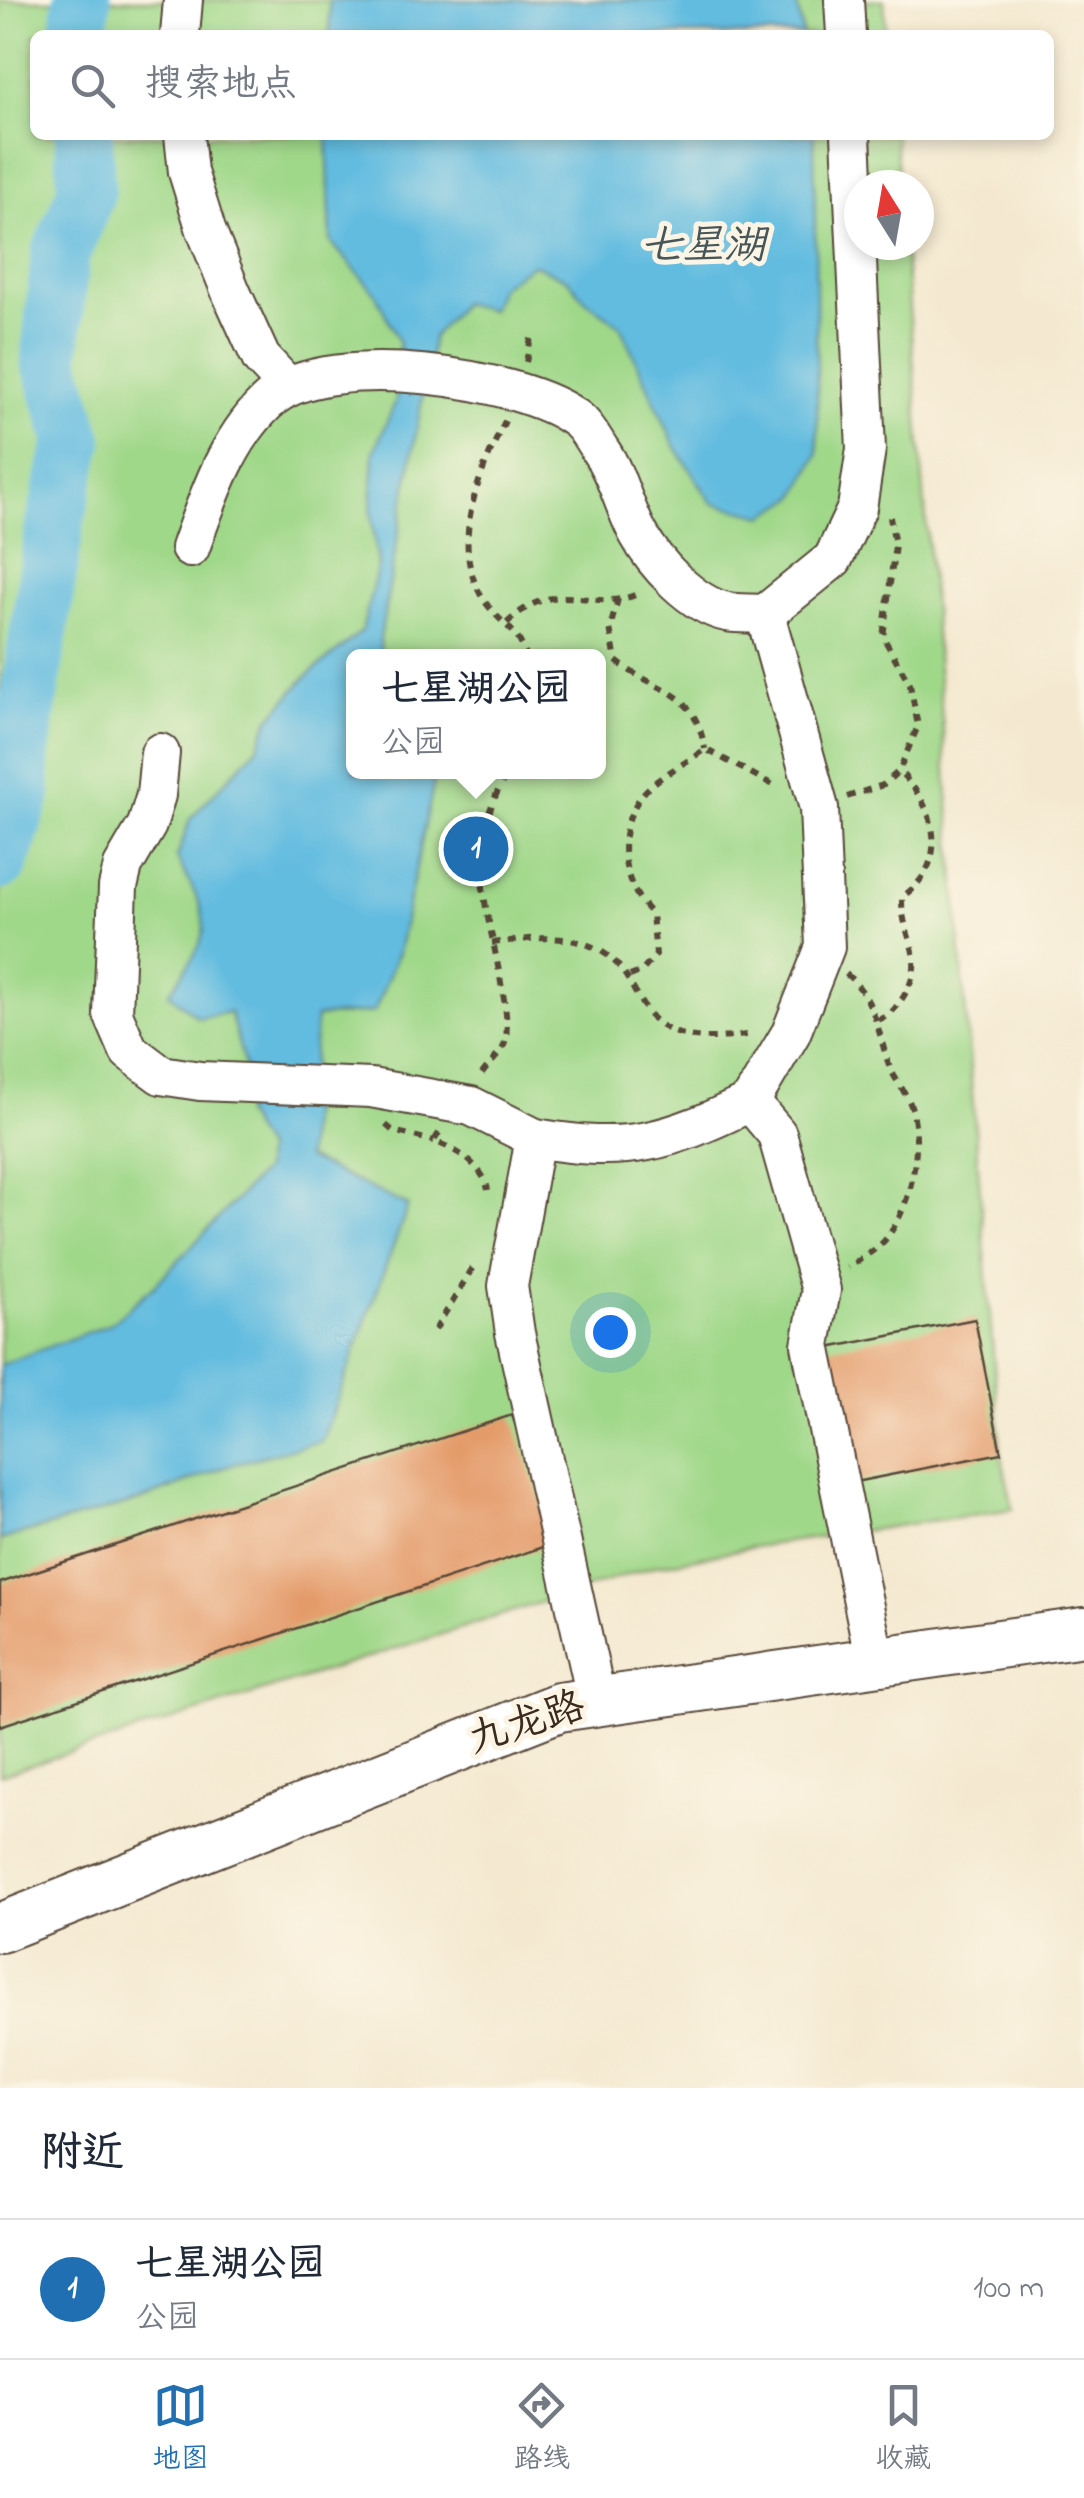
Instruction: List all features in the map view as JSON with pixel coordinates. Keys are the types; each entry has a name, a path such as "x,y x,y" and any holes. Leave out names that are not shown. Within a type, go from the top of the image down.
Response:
{"main road":[{"name":"九龙路","path":"0,1928 559,1707 1084,1632"}],"lane":[{"path":"180,30 183,0"},
{"path":"844,0 846,30"},
{"path":"185,140 188,172 231,292 260,358 288,386"},
{"path":"190,548 214,481 235,444 272,398 299,379 355,372 490,381 578,420 612,466 638,533 662,566 692,594 724,612 764,614 833,559 857,508 866,450 851,140"},
{"path":"160,753 148,825 122,866 118,887 114,1014 128,1051 161,1074 200,1081 371,1088 459,1104 535,1138 622,1148 698,1127 750,1102 790,1033 825,947 819,808 764,614"},
{"path":"750,1102 777,1134 821,1290 811,1345 875,1662"},
{"path":"535,1138 508,1286 596,1702"}],"path":[{"path":"523,649 518,634 489,606 470,572 468,525 477,482 519,393 532,334"},
{"path":"507,623 526,605 556,595 618,599 653,586 662,566"},
{"path":"618,599 610,628 616,661 639,678 664,686 688,702 700,720 705,749"},
{"path":"878,1020 892,1014 916,974 917,958 902,917 902,898 920,886 935,857 928,805 898,771"},
{"path":"490,1196 486,1177 456,1150 434,1141 505,1044 504,1002 480,871 487,807 504,779"},
{"path":"492,943 572,940 601,950 630,976 645,1009 660,1027 691,1037 790,1033"},
{"path":"818,965 835,966 861,986 878,1020 891,1073 911,1105 918,1138 905,1203 883,1243 821,1290"},
{"path":"435,1330 477,1261"}],"green space":[{"path":"0,0 884,0 886,30 30,30 30,140 895,140 898,170 844,170 844,260 905,260 1001,1453 1013,1509 747,1548 655,1566 0,1775"}],"water":[{"path":"329,0 796,0 802,30 330,30"},
{"name":"七星湖","path":"327,140 814,140 818,454 796,497 764,516 712,503 676,448 620,325 585,300 569,280 533,264 500,287 491,310 462,303 433,337 381,649 346,649 346,779 435,779 398,953 374,1012 316,1017 306,1158 408,1206 322,1441 233,1464 141,1500 0,1540 0,1365 110,1324 154,1286 264,1170 265,1149 244,1115 248,1079 230,1012 198,1018 169,993 194,955 204,928 198,900 177,858 190,819 258,747 269,720 305,678 362,631 378,565 371,512 374,451 396,401 399,342 375,293 331,242"}],"building":[{"path":"975,1319 1001,1453 850,1483 823,1349"},
{"path":"512,1415 555,1543 0,1726 0,1583"}],"waterway":[{"path":"79,30 82,0"},
{"path":"0,861 22,795 20,756 56,519 74,440 50,359 60,256 86,192 84,140"}],"place":[{"name":"七星湖公园","path":"476,849"}]}
